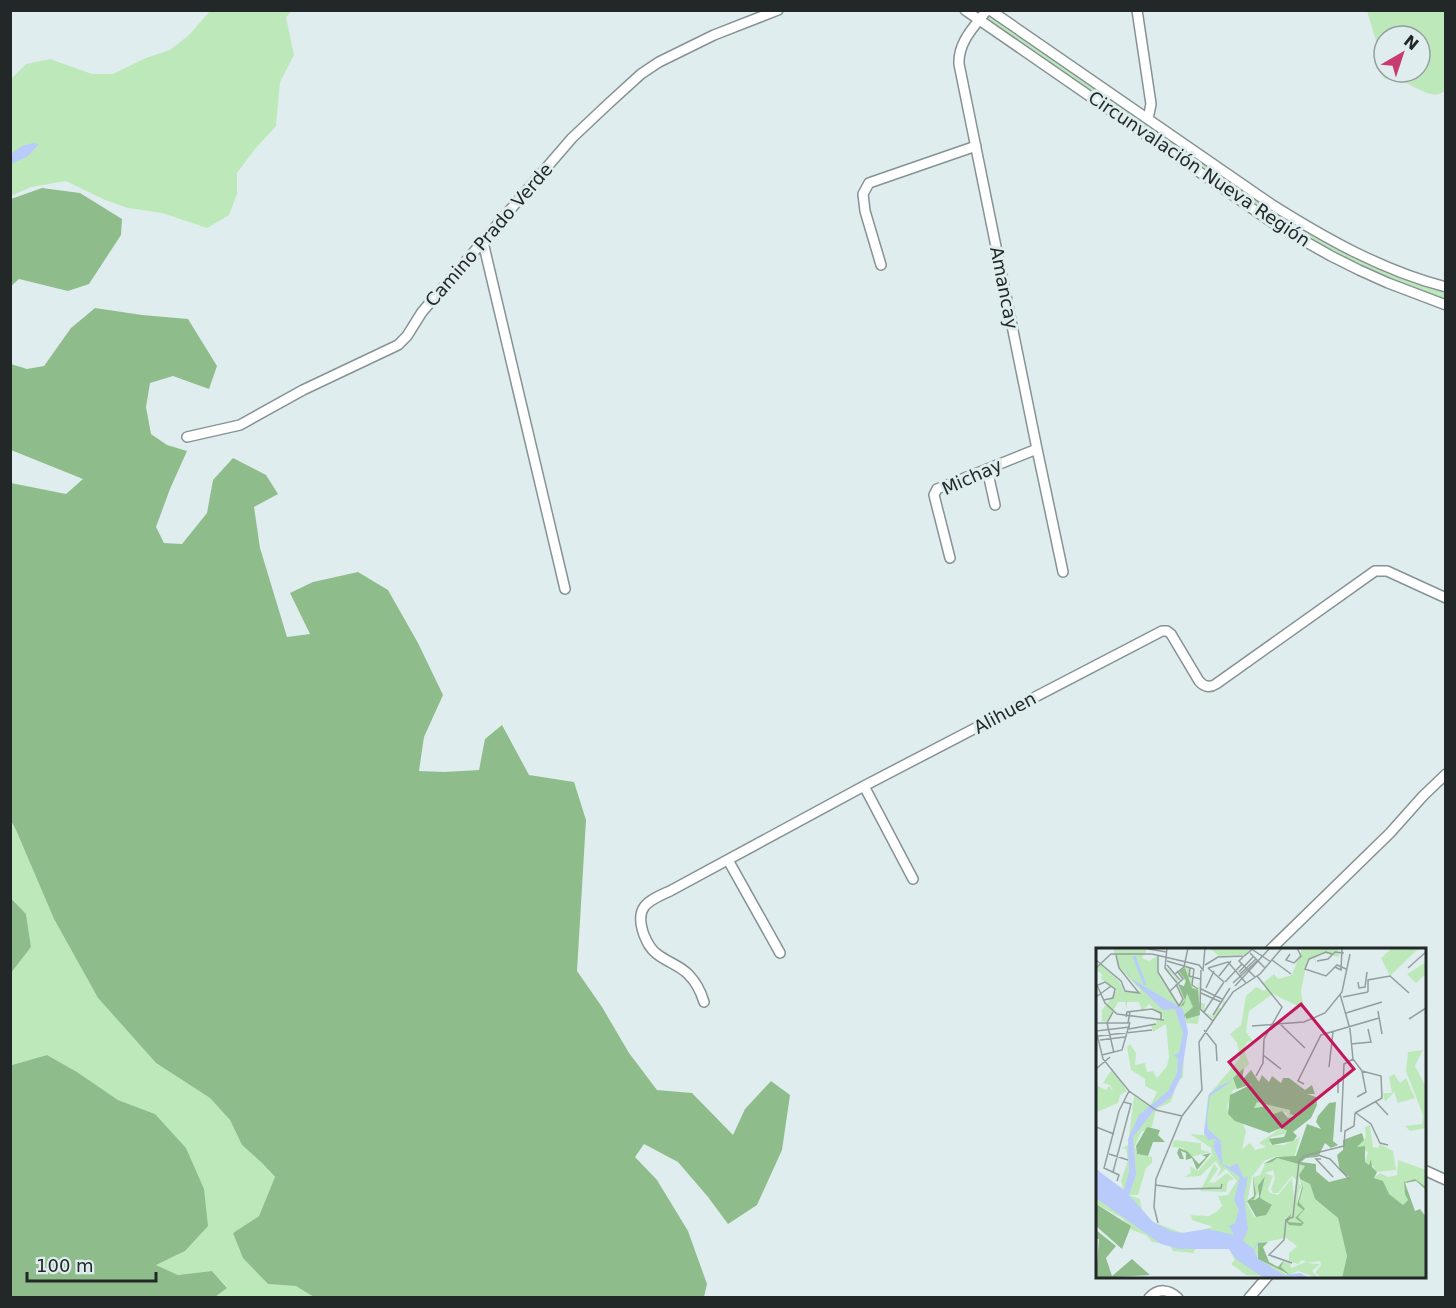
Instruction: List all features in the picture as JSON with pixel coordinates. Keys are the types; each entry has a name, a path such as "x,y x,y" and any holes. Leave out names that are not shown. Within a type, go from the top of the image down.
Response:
{"street":[{"name":"Camino Prado Verde","path":"188,437 240,425 303,390 398,345 407,336 422,312 573,138 641,74 658,62 714,35 778,10"},
{"name":"Circunvalación Nueva Región","path":"965,10 1276,225 1359,270 1446,305"},
{"name":"Circunvalación Nueva Región","path":"988,10 1271,204 1320,234 1398,271 1425,282 1446,287"},
{"name":"Amancay","path":"988,10 963,43 959,59 1063,572"},
{"path":"1137,10 1151,104 1148,119"},
{"path":"881,264 865,210 863,194 869,183 976,146"},
{"path":"483,242 565,589"},
{"name":"Michay","path":"950,558 934,495 937,489 1037,449"},
{"path":"987,469 995,505"},
{"name":"Alihuen","path":"704,1002 698,987 688,974 662,958 649,946 640,925 640,915 644,906 651,899 1161,631 1171,634 1199,681 1204,686 1211,687 1375,571 1387,571 1446,598"},
{"path":"1272,948 1390,833 1446,774"},
{"path":"864,786 913,879"},
{"path":"728,860 780,953"},
{"path":"1426,1170 1446,1180"},
{"path":"1249,1298 1266,1278"},
{"path":"1149,1298 1152,1294 1163,1290 1173,1293 1178,1298"}],"green space":[{"path":"210,11 292,11 286,17 294,55 280,82 276,126 237,173 237,194 229,215 207,228 162,213 128,208 105,200 66,181 31,187 11,196 10,80 26,64 50,59 92,74 113,74 146,58 170,50 189,35"},
{"path":"1367,11 1445,11 1446,90 1435,94 1423,92 1407,84 1432,84 1432,24 1372,24 1372,28"},
{"path":"993,17 1275,211 1388,271 1445,293 1445,298 1442,299 1419,290 1353,261 1269,214 1024,47 985,18"},
{"path":"42,188 80,193 122,219 121,235 89,284 68,291 19,279 11,286 11,199"},
{"path":"95,308 188,319 217,366 209,389 173,376 150,383 146,407 151,434 167,445 187,451 156,527 164,543 182,544 207,513 213,480 233,458 266,475 278,494 254,507 260,548 287,637 310,634 290,593 313,582 358,572 388,590 418,643 443,695 424,737 419,771 479,770 485,739 502,725 529,775 574,782 586,820 577,971 602,1007 629,1053 657,1090 692,1093 733,1135 745,1109 771,1081 790,1095 782,1150 757,1205 728,1224 678,1162 644,1144 635,1157 657,1180 688,1231 707,1284 704,1297 314,1297 296,1286 268,1284 243,1258 233,1233 259,1216 275,1177 242,1145 230,1120 210,1098 156,1063 98,998 54,919 11,821 11,483 66,494 83,479 11,450 11,364 27,369 44,366 71,328"},
{"path":"10,821 54,919 98,998 156,1063 210,1098 230,1120 242,1145 275,1178 259,1216 233,1233 268,1284 297,1286 314,1297 215,1297 227,1287 212,1271 178,1275 155,1265 185,1251 155,1114 118,1100 47,1055 11,1064 11,973 31,947 26,914 11,897"},
{"path":"10,897 26,914 31,947 11,973"},
{"path":"47,1055 118,1100 155,1114 186,1148 204,1189 208,1226 185,1251 156,1265 178,1275 212,1271 227,1288 215,1297 11,1297 11,1064"}],"water":[{"path":"39,144 27,157 11,164 11,154 22,146"}]}
